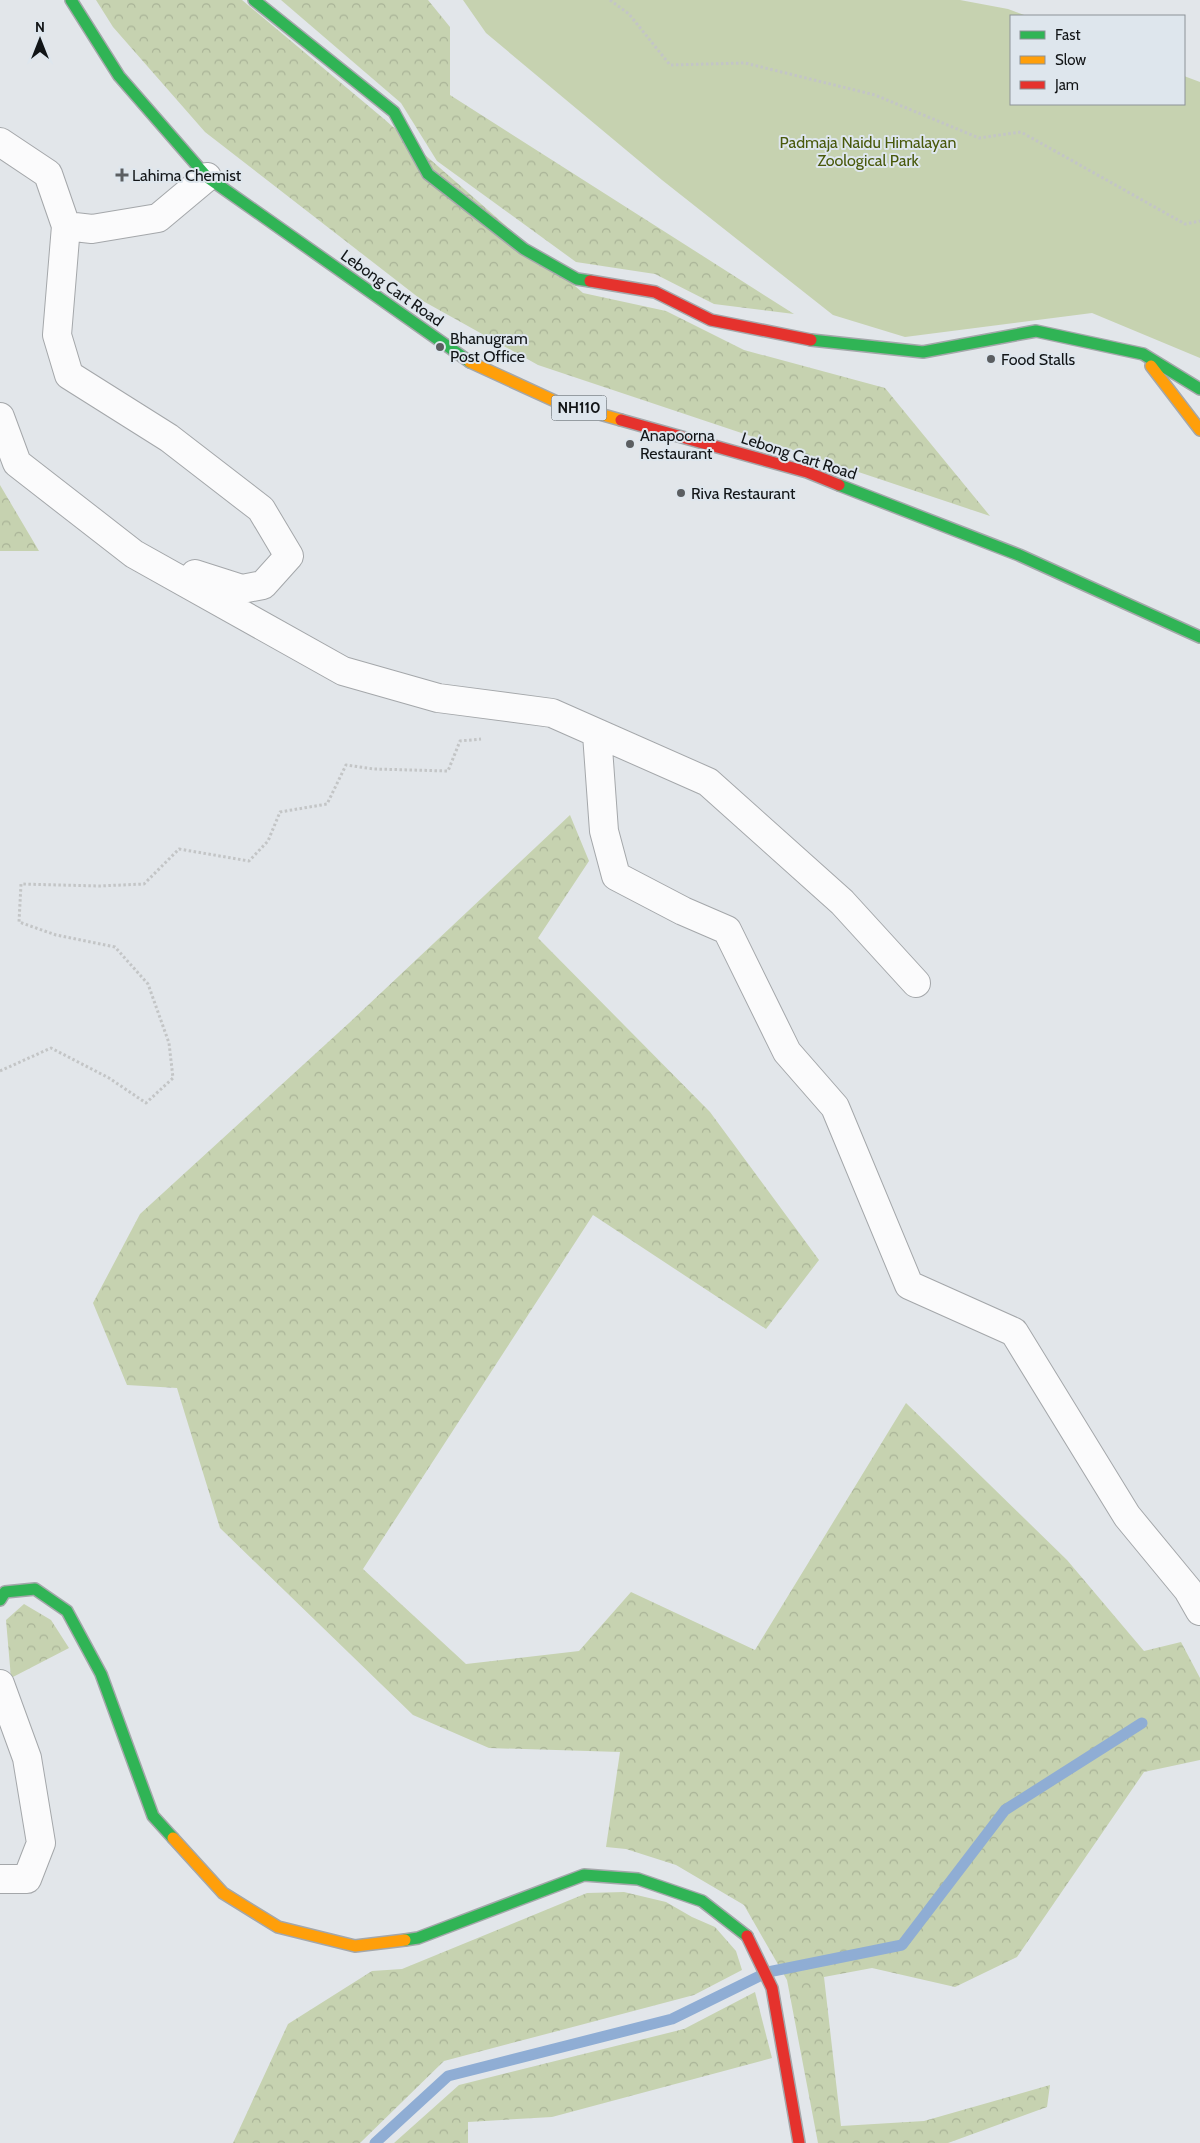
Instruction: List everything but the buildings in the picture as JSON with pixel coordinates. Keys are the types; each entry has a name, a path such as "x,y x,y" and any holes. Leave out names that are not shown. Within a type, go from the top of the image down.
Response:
{"main road":[{"name":"Lebong Cart Road","path":"70,0 119,76 207,177 466,360 557,402 807,472 1019,555 1200,637"},
{"path":"254,0 394,112 428,174 524,249 577,279 655,292 711,320 799,339 923,352 1036,331 1143,354 1200,389"},
{"path":"1143,354 1200,430"},
{"path":"0,1600 5,1592 35,1590 67,1611 101,1674 153,1816 223,1892 278,1927 355,1946 418,1938 584,1875 638,1879 702,1901 746,1935 772,1988 799,2143"}],"street":[{"path":"0,142 48,174 66,226 57,335 69,375 169,438 261,509 289,556 263,586 242,589 134,554"},
{"path":"66,226 92,229 158,218 207,177"},
{"path":"0,417 17,463 134,554 343,671 438,698 552,713 708,782 842,902 916,983"},
{"path":"597,734 604,831 616,876 683,911 727,930 787,1052 835,1107 909,1285 1014,1332 1128,1516 1188,1590 1200,1611"},
{"path":"0,1684 27,1758 41,1843 27,1879 0,1879"}],"path":[{"path":"610,0 629,14 670,65 745,64 875,95 979,138 1021,132 1185,224 1200,221"},
{"path":"0,1071 52,1048 109,1078 146,1103 173,1078 169,1043 148,984 115,947 56,935 19,922 21,884 99,886 144,884 179,849 249,861 268,841 280,812 327,804 346,765 374,769 448,771 460,741 504,737 509,707"}],"green space":[{"path":"96,0 242,0 384,119 583,293 666,311 744,350 885,388 990,516 538,365 423,301 205,132 113,27"},
{"path":"281,0 428,0 450,27 450,95 794,314 714,304 655,274 576,262 437,161 401,103"},
{"name":"Padmaja Naidu Himalayan Zoological Park","path":"463,0 960,0 1008,9 1024,15 1010,15 1010,105 1185,105 1185,76 1200,82 1200,358 1092,313 905,337 833,315 662,180 486,33"},
{"path":"0,485 39,551 0,551"},
{"path":"570,815 589,861 538,938 710,1112 819,1260 766,1329 593,1215 363,1569 466,1664 579,1651 631,1592 755,1650 906,1403 1067,1560 1144,1651 1181,1642 1200,1678 1200,1760 1144,1772 1017,1957 955,1987 872,1968 824,1977 841,2126 924,2121 1050,2085 1047,2107 948,2143 818,2143 787,1980 744,1905 676,1865 626,1849 606,1847 620,1752 489,1748 413,1715 220,1528 177,1388 127,1385 93,1303 140,1214 349,1023"},
{"path":"24,1604 51,1620 69,1648 11,1678 6,1620"},
{"path":"624,1892 666,1902 692,1917 715,1927 736,1951 742,1970 694,1995 444,2061 360,2143 233,2143 288,2024 372,1971 402,1969 587,1893"},
{"path":"755,1992 772,2058 552,2117 468,2122 468,2143 394,2143 459,2085 684,2029"}],"waterway":[{"path":"375,2143 448,2076 672,2019 768,1972 902,1945 1005,1810 1142,1723"}],"traffic: fast":[{"path":"71,0 119,76 207,177 470,362"},
{"path":"254,0 394,112 428,174 524,249 577,279 590,281"},
{"path":"811,340 923,352 1036,331 1143,354 1200,389"},
{"path":"839,485 1019,555 1200,637"},
{"path":"0,1600 5,1592 35,1589 67,1611 101,1674 153,1816 173,1838"},
{"path":"405,1940 418,1938 584,1875 638,1879 702,1901 747,1936"}],"traffic: slow":[{"path":"470,362 557,402 621,420"},
{"path":"1151,366 1200,430"},
{"path":"173,1838 223,1893 278,1927 355,1946 405,1940"}],"traffic: jam":[{"path":"590,281 655,292 711,320 811,340"},
{"path":"621,420 807,472 839,485"},
{"path":"747,1936 772,1988 799,2143"}],"place":[{"name":"Lahima Chemist","path":"122,175"},
{"name":"Bhanugram Post Office","path":"440,347"},
{"name":"Food Stalls","path":"991,359"},
{"name":"Anapoorna Restaurant","path":"630,444"},
{"name":"Riva Restaurant","path":"681,493"}]}
